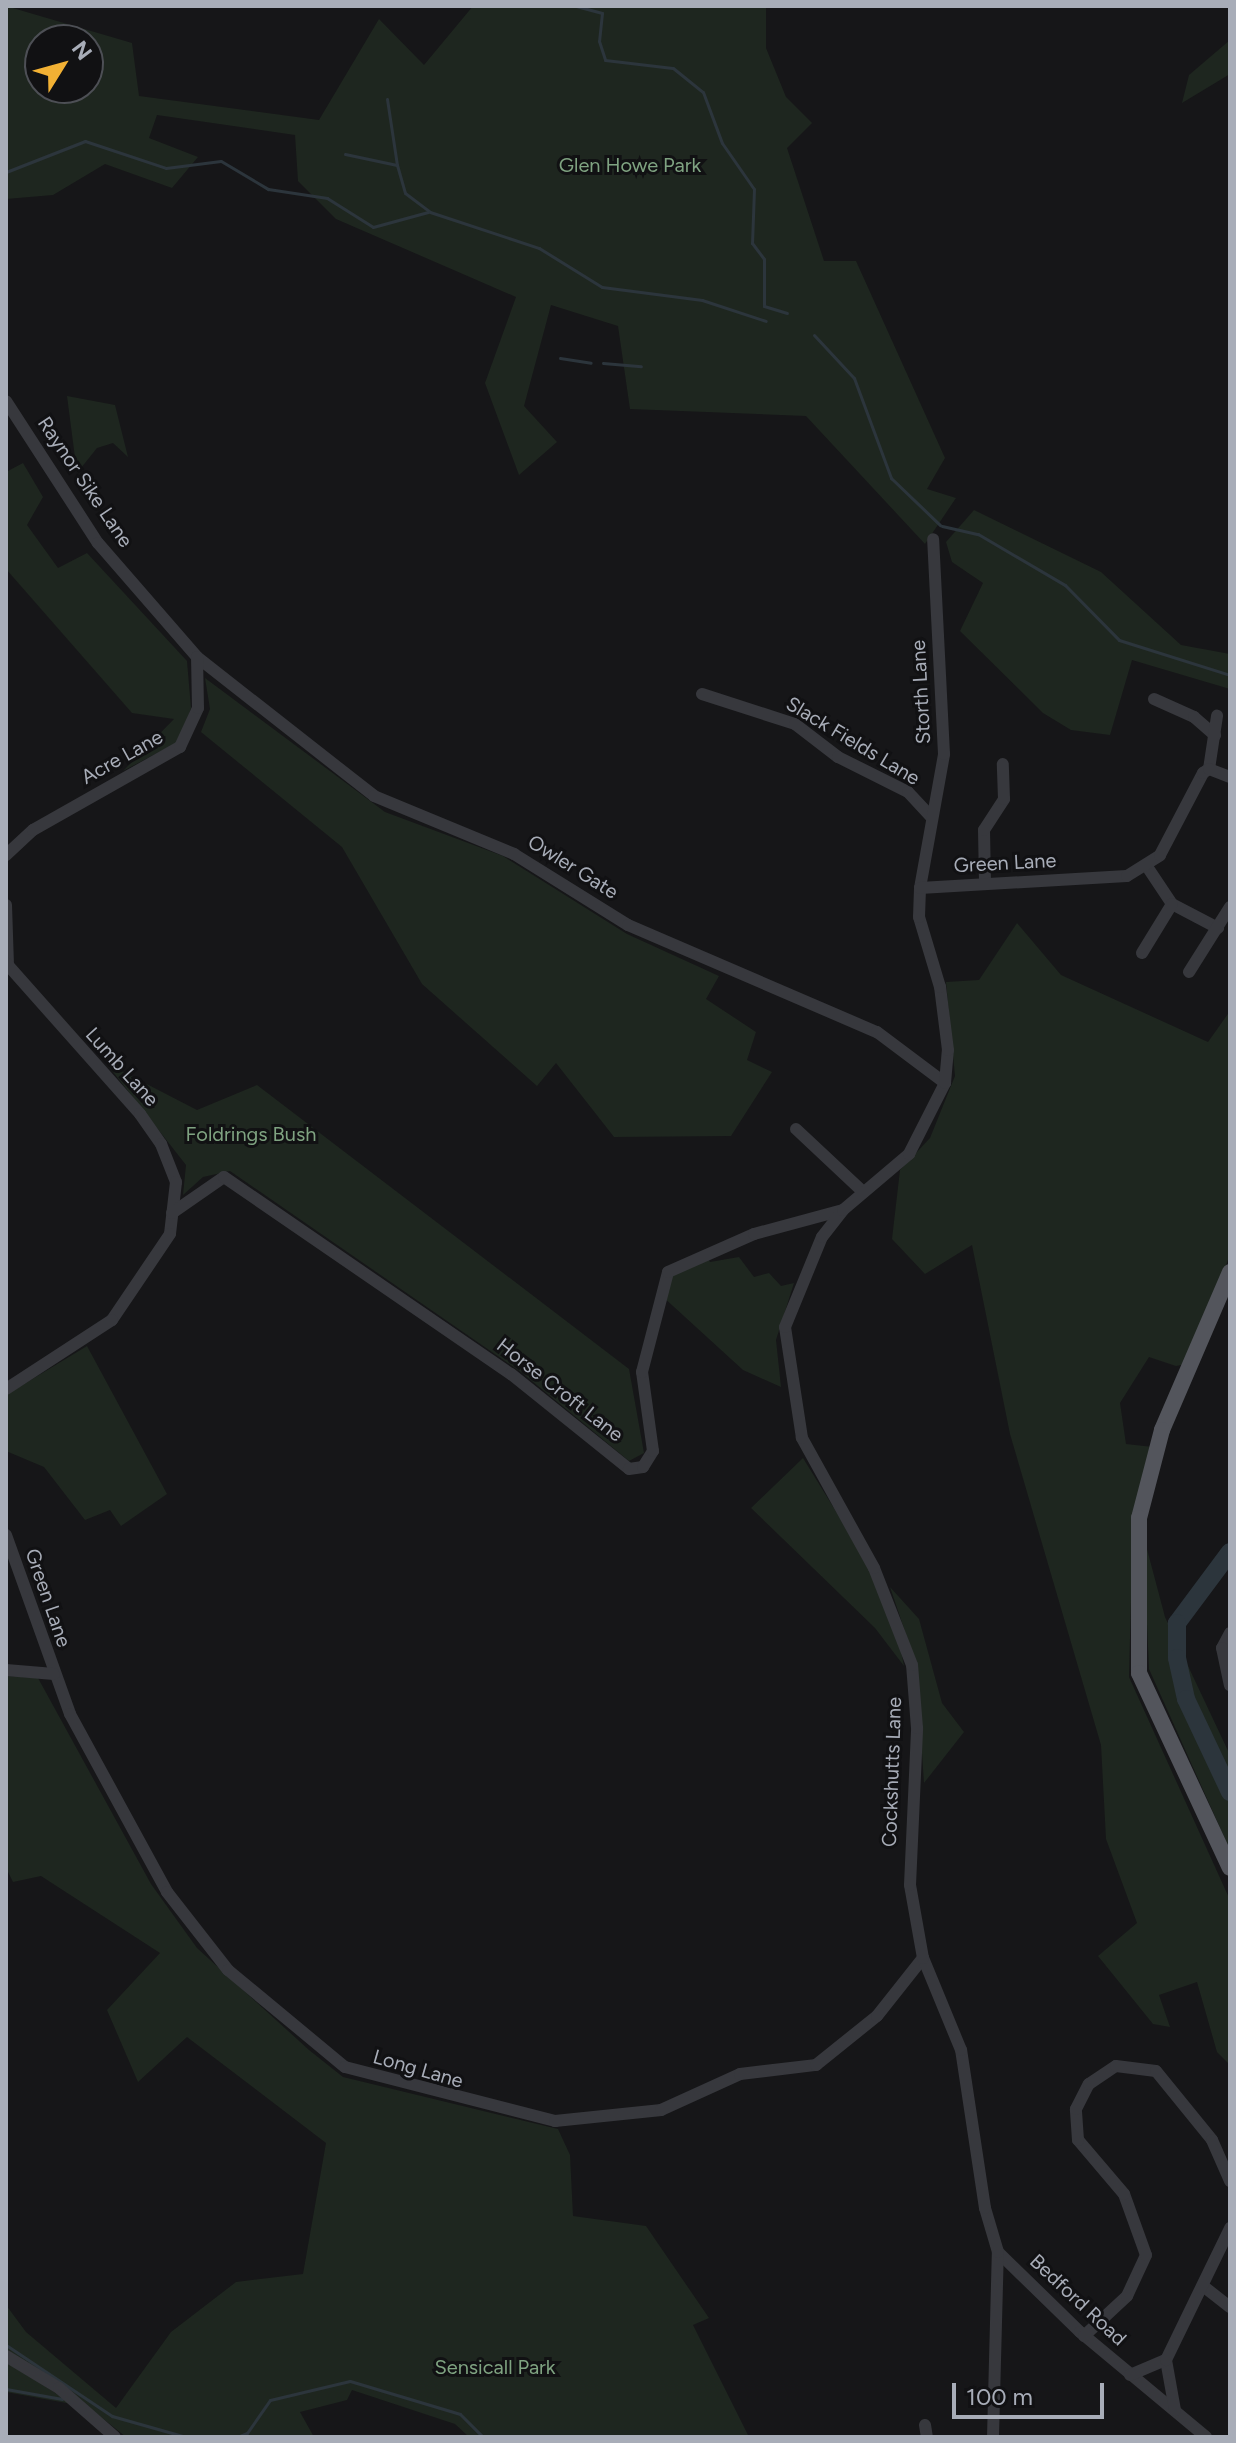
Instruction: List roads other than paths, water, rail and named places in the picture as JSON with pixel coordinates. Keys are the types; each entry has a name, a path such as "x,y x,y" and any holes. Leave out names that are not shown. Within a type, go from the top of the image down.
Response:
{"main road":[{"path":"1230,1272 1162,1430 1139,1518 1139,1673 1230,1868"}],"street":[{"name":"Raynor Sike Lane","path":"6,401 98,543 197,657"},
{"name":"Storth Lane","path":"920,888 944,754 933,539"},
{"name":"Acre Lane","path":"6,855 33,830 180,747 193,730 198,708 197,657"},
{"name":"Owler Gate","path":"197,657 390,807 497,846 628,925 877,1032 945,1083"},
{"name":"Slack Fields Lane","path":"702,694 795,724 838,757 908,792 932,818"},
{"path":"1154,699 1194,717 1215,735"},
{"path":"1217,716 1209,769 1148,868 1172,904 1218,928"},
{"path":"985,882 984,830 1004,799 1003,764"},
{"path":"1209,769 1230,777"},
{"name":"Green Lane","path":"920,888 1127,876 1148,868"},
{"path":"920,888 919,917 946,1034 945,1083"},
{"path":"1142,953 1172,904"},
{"path":"6,905 7,964"},
{"path":"1189,972 1230,907"},
{"name":"Lumb Lane","path":"7,964 161,1144 176,1182 172,1213"},
{"name":"Cockshutts Lane","path":"945,1083 909,1154 843,1210 798,1282 784,1343 802,1438 874,1568 912,1665 917,1728 909,1870 923,1958 961,2050 985,2208 998,2252 993,2437"},
{"path":"796,1129 863,1192"},
{"name":"Horse Croft Lane","path":"172,1213 224,1177 511,1374 629,1469 643,1467 653,1451 642,1372 668,1272 754,1234 843,1210"},
{"path":"6,1389 112,1320 170,1234 172,1213"},
{"name":"Green Lane","path":"6,1535 54,1674"},
{"path":"1230,1633 1222,1648 1230,1685"},
{"path":"6,1670 54,1674"},
{"name":"Long Lane","path":"54,1674 116,1805 196,1937 313,2046 378,2080 555,2121 661,2110 740,2074 816,2065 877,2016 923,1958"},
{"path":"1084,2336 1127,2296 1146,2255 1124,2194 1078,2140 1076,2109 1089,2084 1116,2066 1156,2071 1212,2140 1230,2181"},
{"path":"1175,2410 1166,2360 1230,2228"},
{"name":"Bedford Road","path":"998,2252 1084,2336 1206,2437"},
{"path":"1203,2286 1230,2307"},
{"path":"6,2356 59,2388 115,2437"},
{"path":"1130,2375 1166,2360"}],"waterway":[{"path":"576,6 602,13 599,41 605,60 673,68 703,92 722,143 754,189 752,243 764,259 764,306 787,313"},
{"path":"387,99 397,165"},
{"path":"6,172 85,141 166,168 221,161 268,189 327,198 373,227 428,212"},
{"path":"345,154 397,165 405,193 430,212 539,248 602,287 702,300 766,321"},
{"path":"814,335 854,378 891,478 940,525"},
{"path":"560,358 591,363"},
{"path":"603,363 641,366"},
{"path":"942,526 978,534 1065,585 1119,640 1230,675"},
{"path":"1230,1552 1177,1623 1177,1658 1186,1699 1230,1792"},
{"path":"6,2345 112,2416 186,2437"},
{"path":"237,2437 247,2433 270,2400 350,2381 460,2414 483,2437"},
{"path":"6,2389 62,2399"}],"park label":[{"name":"Glen Howe Park","path":"630,165"},
{"name":"Foldrings Bush","path":"251,1134"},
{"name":"Sensicall Park","path":"495,2367"}]}
